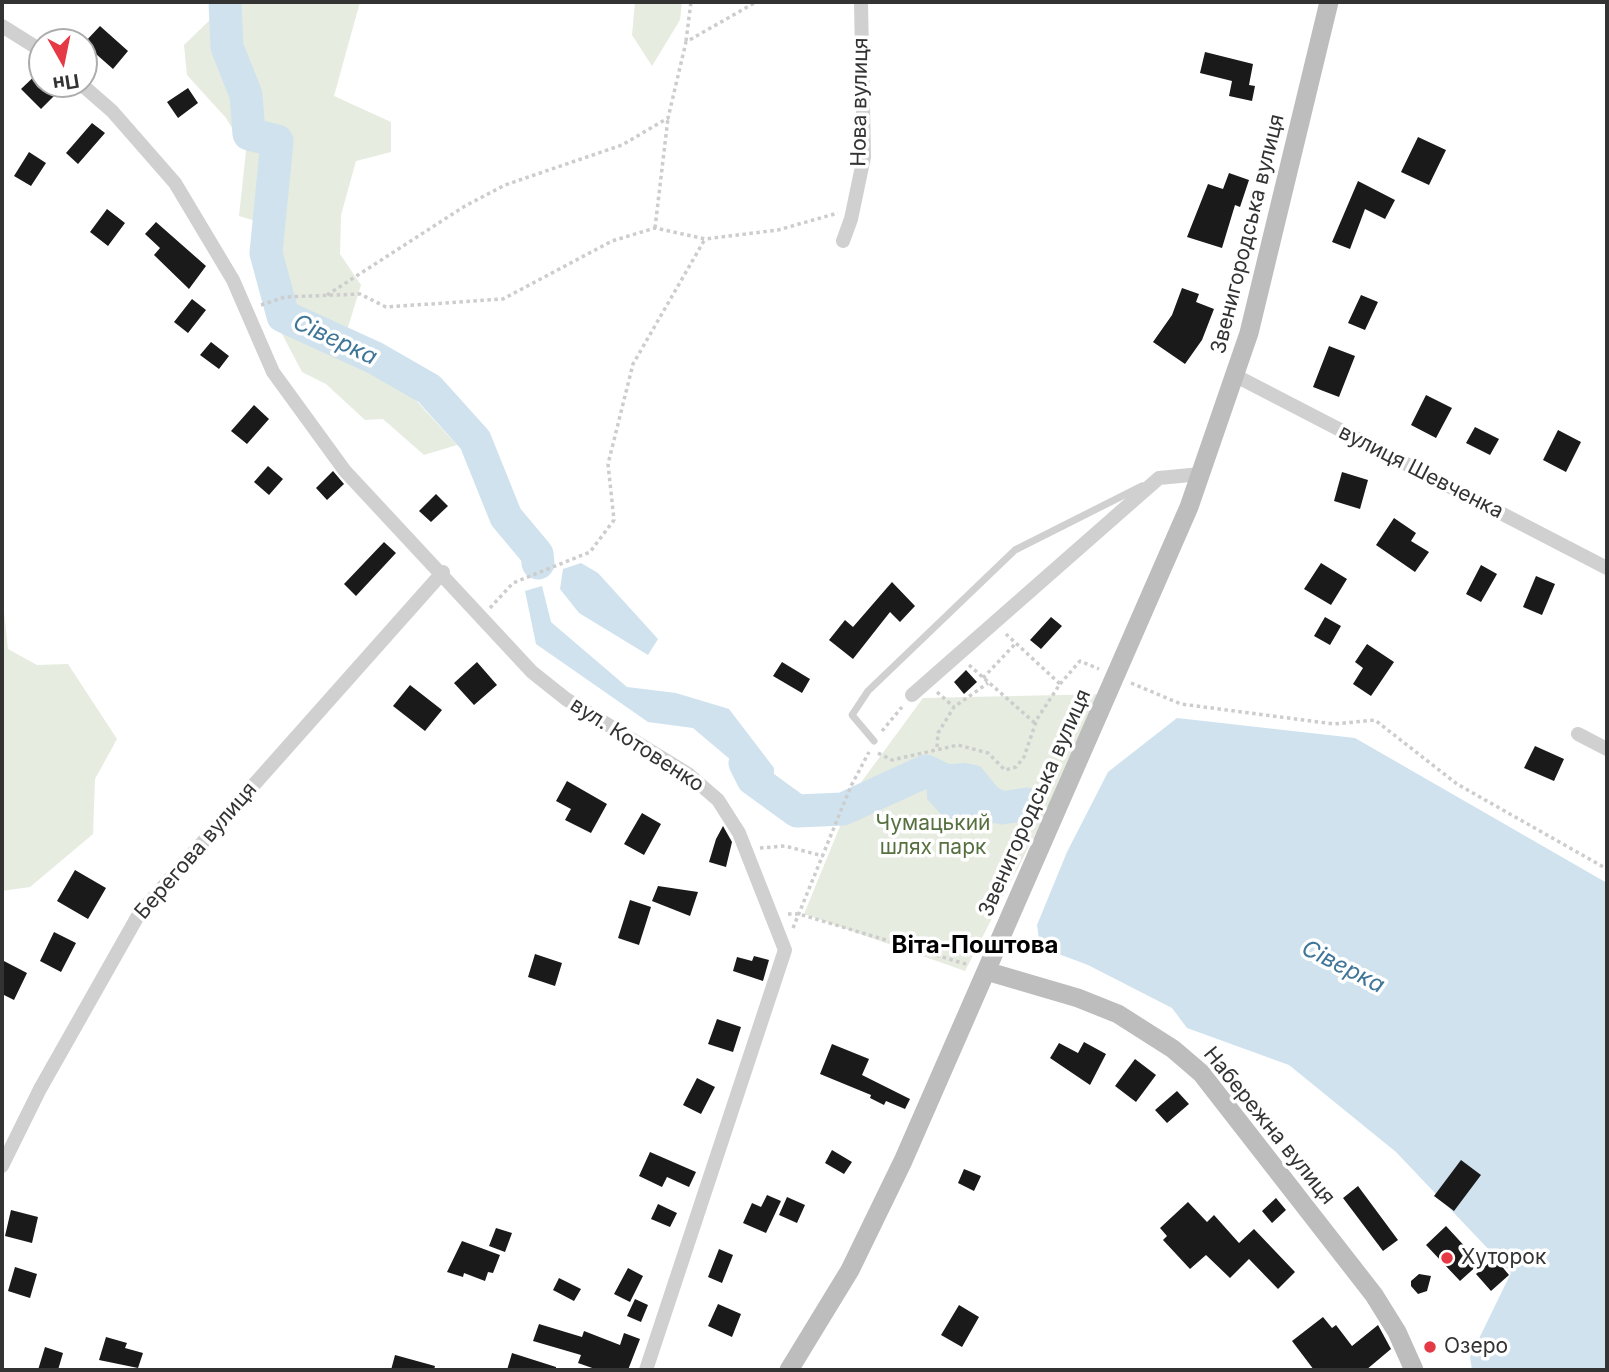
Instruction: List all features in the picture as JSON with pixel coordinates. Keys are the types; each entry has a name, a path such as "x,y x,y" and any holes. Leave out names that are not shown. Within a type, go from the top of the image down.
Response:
{"street":[{"name":"Нова вулиця","path":"842,241 853,209 864,157 861,2"},
{"name":"Звенигородська вулиця","path":"789,1370 869,1234 1201,474 1236,376 1329,2"},
{"path":"2,26 28,42"},
{"name":"вул. Котовенко","path":"97,98 112,111 175,183 233,280 273,372 324,446 443,572 521,661 547,685 646,746 706,788 726,811 747,849 785,950"},
{"name":"вулиця Шевченка","path":"1236,376 1607,568"},
{"path":"912,695 1159,478 1201,474"},
{"name":"Берегова вулиця","path":"2,1166 40,1090 139,914 443,572"},
{"path":"1578,734 1607,750"},
{"path":"646,1370 785,950"},
{"name":"Набережна вулиця","path":"986,971 1078,998 1118,1014 1173,1049 1201,1073 1374,1295 1397,1332 1414,1370"}],"lane":[{"path":"874,741 852,715 868,691 1015,550 1159,478"}],"path":[{"path":"655,229 668,118 686,43 691,2"},
{"path":"686,43 756,2"},
{"path":"326,296 465,206 505,185 622,145 668,118"},
{"path":"265,303 285,297 360,295 386,307 503,299 612,241 655,229 705,239 778,230 853,209"},
{"path":"482,617 513,583 590,552 614,520 608,464 634,364 705,239"},
{"path":"994,622 1060,684"},
{"path":"982,678 1016,643"},
{"path":"957,655 1036,724"},
{"path":"870,749 892,760 920,755 937,747 958,745 988,753 1005,770 1016,767 1024,757 1036,724 1060,684 1080,661 1181,704 1334,724 1375,720 1457,784 1607,869"},
{"path":"926,682 954,707"},
{"path":"937,747 938,733 954,707 988,683"},
{"path":"785,950 851,786"},
{"path":"747,849 785,846 823,856"},
{"path":"772,914 799,914 986,971"}],"green space":[{"path":"237,2 360,2 334,96 391,122 391,152 356,161 341,215 340,254 361,285 348,327 359,367 412,396 457,445 424,455 383,419 365,420 326,384 302,372 281,332 260,273 259,222 239,216 246,151 226,118 187,75 184,45 215,15"},
{"path":"635,2 682,2 680,20 652,66 632,35"},
{"path":"2,594 8,649 37,665 68,664 117,739 95,779 93,834 30,887 2,891"},
{"name":"Чумацький шлях парк","path":"1107,694 965,971 804,914 854,792 923,698"}],"water":[{"path":"581,563 598,573 658,639 648,655 579,613 560,589 563,569"},
{"path":"542,586 551,622 627,687 676,693 729,709 774,768 774,798 763,805 736,777 738,766 693,728 648,722 536,644 525,591"},
{"path":"1177,718 1355,738 1607,883 1607,1370 1472,1370 1470,1357 1511,1273 1396,1152 1289,1065 1187,1028 1172,1008 1088,965 1040,947 1037,925 1067,852 1108,772"},
{"path":"965,763 980,766 1003,794 1002,820 974,831 947,821 927,799 926,771 939,765"}],"building":[{"path":"100,26 128,51 113,69 98,56"},
{"path":"1205,52 1253,64 1249,85 1255,86 1252,101 1229,96 1232,81 1200,73"},
{"path":"28,82 28,96 21,89"},
{"path":"188,88 198,103 178,118 167,102"},
{"path":"30,98 52,98 41,109"},
{"path":"92,123 105,133 78,164 66,153"},
{"path":"1418,137 1446,150 1429,185 1401,172"},
{"path":"29,152 46,163 31,186 14,176"},
{"path":"1229,173 1249,180 1240,207 1235,205 1222,248 1187,237 1208,184 1223,189"},
{"path":"1358,181 1395,200 1385,219 1365,209 1350,249 1332,242"},
{"path":"107,209 125,223 108,246 90,232"},
{"path":"156,222 206,266 189,289 154,255 160,248 145,234"},
{"path":"1182,288 1199,294 1196,302 1214,309 1202,340 1185,364 1153,342 1172,315"},
{"path":"1361,295 1378,302 1365,330 1348,323"},
{"path":"192,299 206,310 188,333 174,322"},
{"path":"211,342 229,356 219,369 200,355"},
{"path":"1329,346 1355,356 1339,397 1313,387"},
{"path":"1426,395 1452,408 1436,438 1411,425"},
{"path":"254,405 269,419 247,444 231,431"},
{"path":"1475,427 1499,439 1490,455 1466,443"},
{"path":"1558,430 1581,442 1566,472 1543,460"},
{"path":"268,466 283,479 269,495 254,482"},
{"path":"333,471 344,484 327,500 316,488"},
{"path":"1342,472 1368,480 1360,509 1334,501"},
{"path":"436,494 448,506 431,522 419,511"},
{"path":"1394,518 1416,533 1411,541 1429,552 1415,572 1376,545"},
{"path":"384,542 396,553 356,596 344,584"},
{"path":"1321,563 1347,579 1331,605 1304,589"},
{"path":"1481,565 1497,574 1481,602 1466,594"},
{"path":"1536,576 1555,584 1542,615 1523,607"},
{"path":"892,582 915,606 900,622 890,612 853,659 829,640 845,620 853,627"},
{"path":"1051,617 1062,626 1041,649 1030,640"},
{"path":"1325,617 1341,626 1330,645 1314,636"},
{"path":"1367,644 1394,662 1371,696 1353,684 1363,668 1355,662"},
{"path":"477,662 497,685 474,705 454,683"},
{"path":"782,662 810,679 802,693 773,676"},
{"path":"966,670 977,682 964,694 954,682"},
{"path":"410,685 442,710 425,731 393,706"},
{"path":"1535,746 1564,759 1554,781 1524,768"},
{"path":"567,781 607,804 591,833 565,820 571,809 556,801"},
{"path":"642,813 661,824 644,855 624,844"},
{"path":"723,826 732,842 726,867 709,862"},
{"path":"75,870 106,888 88,919 57,901"},
{"path":"658,886 698,892 690,916 652,901"},
{"path":"630,900 651,907 639,945 618,938"},
{"path":"54,932 76,943 61,972 40,961"},
{"path":"535,954 562,963 555,986 528,977"},
{"path":"754,956 769,960 763,981 733,971 737,957 752,961"},
{"path":"2,960 27,973 14,1000 2,994"},
{"path":"717,1019 741,1027 733,1052 708,1044"},
{"path":"1084,1042 1106,1054 1090,1085 1050,1058 1059,1043 1078,1053"},
{"path":"832,1044 869,1059 862,1075 910,1099 905,1109 886,1101 884,1105 870,1098 871,1095 820,1074"},
{"path":"1135,1059 1156,1075 1136,1102 1115,1086"},
{"path":"697,1078 715,1087 701,1114 683,1105"},
{"path":"1177,1091 1189,1104 1167,1123 1155,1110"},
{"path":"832,1150 852,1162 844,1174 825,1163"},
{"path":"650,1152 696,1172 689,1187 667,1177 662,1187 639,1176"},
{"path":"1461,1160 1481,1175 1454,1211 1434,1196"},
{"path":"964,1169 981,1176 974,1191 958,1183"},
{"path":"1358,1186 1398,1240 1383,1251 1343,1198"},
{"path":"767,1195 781,1201 766,1233 743,1223 752,1203 761,1207"},
{"path":"787,1197 805,1205 797,1223 779,1215"},
{"path":"1276,1198 1286,1210 1272,1223 1262,1211"},
{"path":"1188,1202 1207,1222 1214,1215 1239,1243 1254,1229 1295,1272 1278,1289 1249,1259 1230,1278 1206,1255 1190,1269 1163,1240 1167,1236 1160,1228"},
{"path":"658,1204 677,1213 670,1227 651,1219"},
{"path":"11,1210 38,1217 32,1243 5,1236"},
{"path":"1446,1226 1480,1263 1460,1281 1426,1245"},
{"path":"496,1228 512,1233 505,1252 489,1246"},
{"path":"462,1241 500,1255 493,1273 488,1272 485,1281 464,1273 463,1277 447,1272"},
{"path":"719,1249 733,1255 722,1283 708,1277"},
{"path":"1495,1258 1509,1275 1491,1291 1476,1274"},
{"path":"15,1267 37,1274 30,1298 8,1291"},
{"path":"628,1268 643,1276 630,1302 614,1294"},
{"path":"1419,1274 1431,1276 1427,1291 1418,1294 1411,1286 1411,1281"},
{"path":"559,1278 581,1289 574,1301 553,1290"},
{"path":"635,1299 648,1305 641,1322 627,1316"},
{"path":"718,1304 741,1314 732,1337 708,1326"},
{"path":"959,1305 979,1317 962,1347 941,1335"},
{"path":"1323,1317 1332,1328 1336,1325 1352,1346 1378,1325 1391,1349 1366,1370 1314,1370 1292,1341"},
{"path":"539,1324 582,1337 584,1331 620,1345 624,1333 640,1339 628,1370 598,1370 578,1363 581,1355 533,1341"},
{"path":"106,1337 127,1343 125,1348 143,1353 138,1368 99,1360"},
{"path":"45,1347 63,1353 58,1370 38,1370"},
{"path":"512,1353 556,1367 556,1370 507,1370"},
{"path":"395,1355 435,1366 434,1370 391,1370"}],"waterway":[{"name":"Сіверка","path":"225,2 227,47 246,95 249,134 277,141 266,253 283,316 375,358 429,389 475,440 506,517 537,554 538,563"},
{"name":"Сіверка","path":"745,763 753,779 797,811 843,809 926,771 1002,808 1027,804"}],"place":[{"name":"Хуторок","path":"1447,1258"},
{"name":"Озеро","path":"1430,1347"}],"district":[{"name":"Віта-Поштова","path":"975,946"}]}
